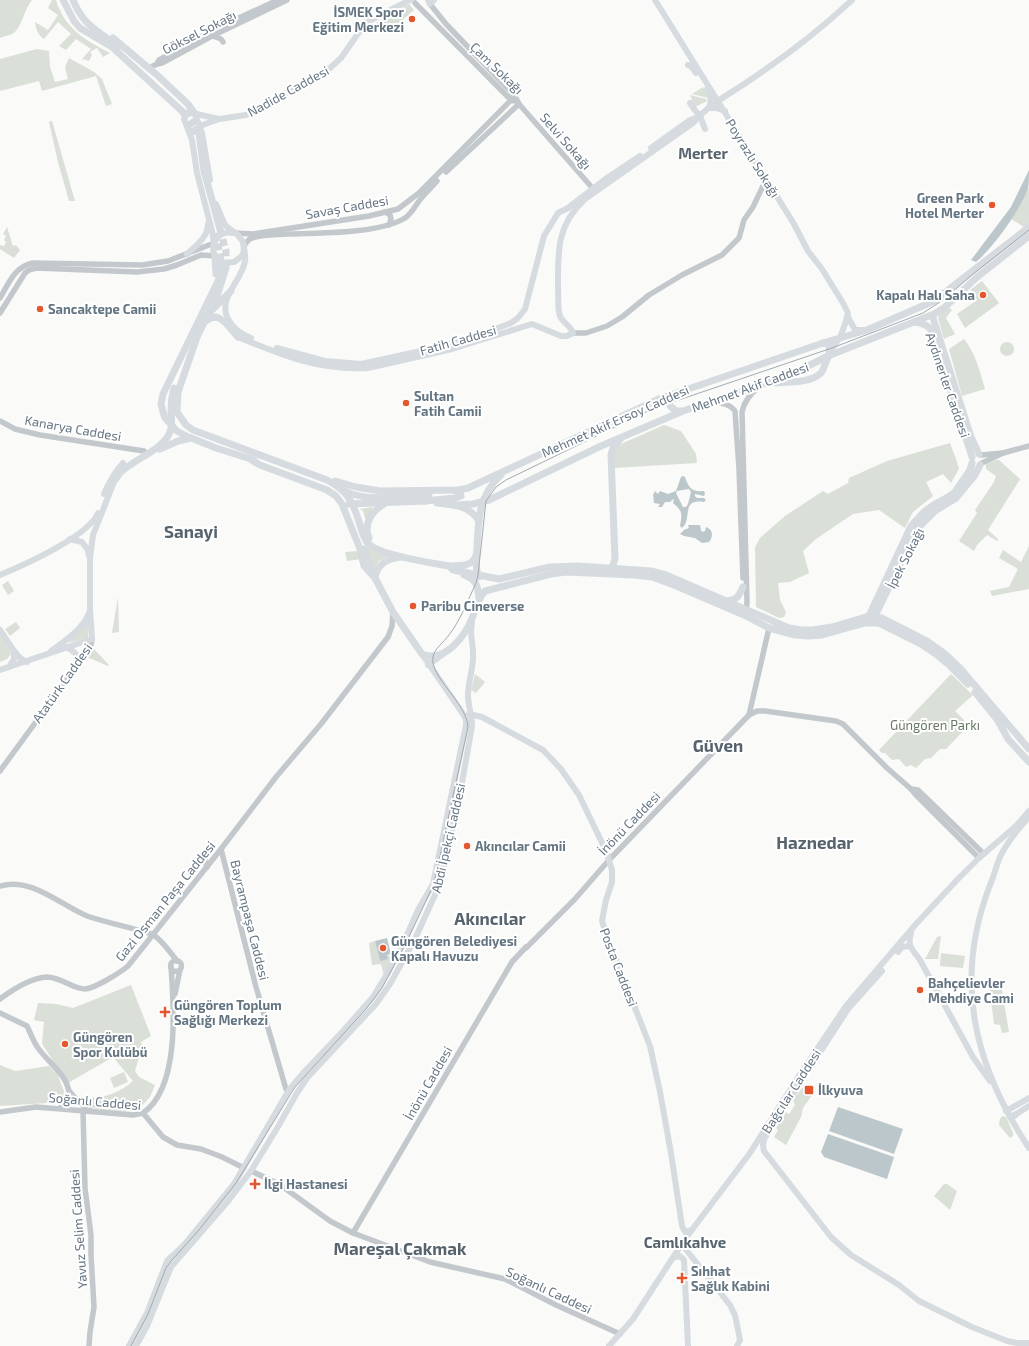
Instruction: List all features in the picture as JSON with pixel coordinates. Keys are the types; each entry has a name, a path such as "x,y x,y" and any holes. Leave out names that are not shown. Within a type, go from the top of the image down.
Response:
{"main road":[{"path":"63,0 74,21 80,28 114,44 185,113 195,131 217,207 224,223 241,238 244,246 242,256 234,262 224,263 216,256"},
{"path":"73,0 78,13 93,33 175,108 187,114 196,114 219,119"},
{"name":"Poyrazlı Sokağı","path":"655,0 765,176 794,224 808,251 822,269 843,303 852,326 855,330 867,330"},
{"path":"518,328 515,324 516,320 525,309 546,233 558,213 568,208 693,123 709,108 784,57 821,28 852,0"},
{"name":"Nadide Caddesi","path":"219,119 246,115 253,112 266,106 296,86 330,68 341,58 362,28 369,21 403,4 413,1"},
{"path":"93,33 108,34 119,42 188,104 196,114 195,131 192,140 197,172 214,243 217,266 215,278 192,326 194,336 178,392 178,412 181,419 193,430 328,486 339,493 348,505 375,578 393,612 465,718 471,713"},
{"path":"688,65 693,68 709,93 712,102 709,108"},
{"path":"690,120 692,112 690,103 705,129"},
{"path":"709,108 716,108 724,111"},
{"path":"573,333 572,329 561,316 559,308 558,259 562,231 568,219 575,209 594,190 690,120 699,117"},
{"path":"195,131 219,119"},
{"path":"195,131 218,230"},
{"path":"765,176 764,186 771,186"},
{"path":"187,254 201,242 208,228 208,218"},
{"name":"Mehmet Akif Ersoy Caddesi","path":"269,457 356,488 380,491 460,490 650,403 692,387 823,343 867,330 934,301 1029,227"},
{"path":"214,243 220,235 229,232 234,233"},
{"name":"Mehmet Akif Caddesi","path":"453,504 481,503 622,437 683,411 788,376 829,354 934,314 944,308 976,278 1029,236"},
{"name":"Fatih Caddesi","path":"244,246 245,261 225,306 226,316 230,324 235,329 245,335 281,350 325,361 361,364 480,336 516,320"},
{"path":"0,575 39,556 88,527 96,519 109,482 116,470 154,445 165,433 165,418 161,404 163,394 194,336 224,267 209,313 194,336 178,378 172,398 170,433 160,445 128,465 122,471"},
{"path":"209,313 231,291"},
{"name":"Aydınerler Caddesi","path":"934,314 933,318 978,459"},
{"path":"204,322 213,316 218,317 223,320 238,337"},
{"path":"764,384 804,380 815,377 822,371 829,354 840,338 848,317"},
{"name":"Aydınerler Caddesi","path":"914,322 921,322 927,325 932,332 978,459"},
{"name":"Fatih Caddesi","path":"238,337 290,358 310,364 325,367 355,369 368,368 435,353 532,324 561,336 567,336 573,333"},
{"path":"823,343 828,344 829,354"},
{"path":"672,395 669,399 670,406 676,411 683,411"},
{"path":"165,418 177,431 193,438 250,459 327,480 353,495 368,497 408,496 446,493 460,490 461,496 424,501 342,504"},
{"path":"611,571 615,559 611,455 613,448 622,437"},
{"path":"122,471 178,440 193,438"},
{"path":"250,459 267,468 326,490 336,496 342,504 347,516 360,549 364,566 375,578"},
{"path":"428,665 457,643 473,617 479,599 485,591 551,574 566,572 611,571 625,569 651,571 727,601 745,611 769,628 784,632 808,636 827,633 865,623 874,618 911,526 925,511 955,492 978,459"},
{"name":"İpek Sokağı","path":"874,618 916,529 956,498 975,475 978,459"},
{"path":"507,469 496,479 487,491 481,503 476,563 480,578 493,582 520,582"},
{"name":"Atatürk Caddesi","path":"92,640 90,609 90,558 94,536 114,482 122,471"},
{"path":"336,496 336,490 339,488 356,488"},
{"path":"342,489 353,505 365,540 370,546 402,557 499,579 550,567 578,566 652,577 789,628 801,630 832,627 874,618 927,642 944,653 960,668 1029,756"},
{"path":"424,501 453,504 470,510 479,521"},
{"path":"367,533 368,520 372,513 378,507 386,503"},
{"path":"347,516 351,507 357,509 361,515 371,541 377,545 397,552 402,557"},
{"path":"70,539 82,542 88,550 90,558"},
{"path":"451,568 470,564 475,559 477,551"},
{"path":"375,578 376,572 384,562 392,558 402,557"},
{"path":"615,559 625,569"},
{"path":"451,568 471,578 477,585 479,599"},
{"path":"727,601 732,601 738,598 743,587"},
{"path":"39,658 56,647 83,625 87,620 90,609"},
{"name":"Abdi İpekçi Caddesi","path":"136,1346 149,1320 171,1267 216,1216 251,1172 307,1078 376,1004 390,984 415,939 439,886 471,735 472,726 471,713 468,705 468,694 474,658 470,630 473,617"},
{"path":"874,618 879,624 921,644 948,664 1029,749"},
{"path":"0,630 14,652 27,662"},
{"path":"0,670 92,640"},
{"path":"67,647 80,659"},
{"path":"9,667 14,659 14,652"},
{"path":"422,654 431,657 443,654"},
{"name":"Posta Caddesi","path":"471,713 495,723 543,750 561,769 579,795 606,851 612,870 612,882 603,912 602,921 608,940 650,1046 671,1153 682,1226 685,1232 692,1230"},
{"name":"Abdi İpekçi Caddesi","path":"129,1346 147,1313 167,1261 185,1244 234,1184 288,1090 373,997 387,974 403,944 418,910 433,884 466,725 465,718"},
{"path":"999,718 1010,723 1029,742"},
{"path":"999,718 1008,740 1029,762"},
{"name":"Bağcılar Caddesi","path":"609,1346 637,1313 692,1230 750,1153 836,1019 846,1006 912,929 957,880 1019,823 1029,811"},
{"path":"998,1093 980,1046 975,1026 972,1006 972,958 983,903 1000,856 1011,839 1029,817"},
{"path":"984,854 998,851 1000,856"},
{"path":"912,929 908,940 910,946 920,960 974,1057 998,1093 1029,1148"},
{"path":"910,946 902,947 848,1010 764,1140 764,1151 820,1224 831,1237 851,1255 922,1299 972,1327 997,1338 1017,1343 1029,1343"},
{"path":"974,1057 980,1052 980,1046"},
{"path":"1010,1115 1029,1098"},
{"path":"1010,1115 1029,1106"},
{"path":"750,1153 755,1151 764,1151"},
{"path":"683,1243 684,1247 725,1300 734,1315 740,1340 737,1346"},
{"path":"675,1256 680,1256 684,1260 688,1346"}],"street":[{"name":"Göksel Sokağı","path":"157,64 160,60 217,28 278,0"},
{"name":"Göksel Sokağı","path":"157,64 162,63 212,36 287,0"},
{"name":"Çam Sokağı","path":"413,1 519,104"},
{"name":"Çam Sokağı","path":"431,1 446,24 513,98"},
{"path":"212,36 221,39 224,42"},
{"path":"149,68 157,64"},
{"name":"Savaş Caddesi","path":"234,233 253,234 369,216 398,209 419,194 513,98"},
{"name":"Savaş Caddesi","path":"244,246 249,240 263,236 326,233 370,228 389,225 396,222 413,211 419,201 443,174 519,104"},
{"name":"Selvi Sokağı","path":"519,104 594,190"},
{"name":"Fatih Caddesi","path":"573,333 586,333 607,326 622,317 649,295 682,275 722,255 739,238 742,225 764,186"},
{"path":"385,212 390,214 391,219 389,225"},
{"path":"369,216 365,219 364,223 366,227 370,228"},
{"path":"0,298 18,269 25,265 142,265 168,261 214,243"},
{"path":"0,313 21,279 30,270 42,268 137,272 164,269 202,255 216,256"},
{"path":"745,611 742,412 743,405 748,396 764,384"},
{"path":"708,402 721,403 732,407 735,411 745,611"},
{"name":"Kanarya Caddesi","path":"0,422 15,428 40,434 144,451"},
{"path":"978,459 1003,454 1029,446"},
{"name":"Gazi Osman Paşa Caddesi","path":"1,998 25,984 48,977 85,989 120,973 128,966 388,637 392,626 393,612"},
{"path":"750,715 769,628"},
{"name":"Atatürk Caddesi","path":"0,771 91,645 92,640"},
{"path":"750,715 757,711 765,711 836,720 843,724 887,768 911,788 926,806 984,854"},
{"name":"İnönü Caddesi","path":"353,1233 512,962 575,899 609,860 750,715"},
{"name":"Bayrampaşa Caddesi","path":"221,849 256,987 288,1090"},
{"path":"204,857 207,867"},
{"path":"0,886 13,884 32,888 51,896 72,909 88,916 153,934 169,950 174,971 177,972 180,970"},
{"path":"173,963 181,964 182,967 180,970 174,1000"},
{"path":"143,1113 149,1110 161,1094 167,1077 172,1048 174,1000 173,963"},
{"path":"0,1013 27,1026 33,1041 39,1050 62,1074 76,1101 82,1106 97,1113"},
{"path":"59,1108 69,1103 69,1090"},
{"name":"Soğanlı Caddesi","path":"0,1112 36,1107 59,1108 97,1113 133,1115 143,1113 163,1137 177,1145 201,1149 244,1168"},
{"name":"Yavuz Selim Caddesi","path":"83,1111 86,1194 91,1235 94,1307 89,1346"},
{"name":"Soğanlı Caddesi","path":"251,1172 279,1184 330,1221 353,1233 430,1262 504,1280 620,1334"}],"green space":[{"path":"0,0 32,0 15,32 0,38"},
{"path":"52,0 56,0 60,10 70,26 84,38 110,53 103,57 97,48 90,52 92,55 89,61 82,59 91,49 76,39 66,50 59,46 71,34 58,22 44,39 40,36 35,22 48,30 58,15 48,8"},
{"path":"409,4 414,10 391,30 363,34 374,24"},
{"path":"37,49 49,51 50,67 55,82 68,79 65,67 69,58 94,72 102,79 112,104 106,106 96,76 42,91 39,81 0,91 0,59"},
{"path":"703,87 708,98 692,94"},
{"path":"690,95 706,99 707,101 695,107"},
{"path":"52,121 75,201 69,201 49,122"},
{"path":"1029,187 1029,223 1024,227 1011,219"},
{"path":"7,227 13,246 16,245 20,250 14,258 0,249 0,245 4,246 6,242 4,240 6,236 3,234"},
{"path":"982,281 999,303 965,328 957,314 977,300 970,290"},
{"path":"949,307 952,310 946,318 955,334 944,339 938,318 939,315"},
{"path":"964,339 975,357 985,389 962,396 949,349"},
{"path":"1004,342 1010,342 1014,346 1014,352 1010,356 1004,356 1000,352 1000,346"},
{"path":"664,425 681,431 696,454 697,463 614,468 613,458 616,449 621,444"},
{"path":"950,443 959,469 951,483 943,474 926,482 933,496 913,512 905,528 879,510 853,514 816,539 803,551 809,573 790,582 778,583 780,600 786,612 784,617 779,618 756,607 755,547 760,538 785,516 823,491 828,494 848,483 849,478 887,461"},
{"path":"999,460 1020,479 988,530 998,539 997,541 987,535 977,545 974,551 959,541 977,513 975,510 994,482 996,476 986,469 986,464"},
{"path":"373,507 366,521 363,511 360,509"},
{"path":"363,541 389,556 379,561 373,570"},
{"path":"1029,546 1029,589 992,596 990,591 1009,587 1018,569 999,558 1003,550 1021,562"},
{"path":"358,551 361,559 347,561 345,552"},
{"path":"8,581 14,591 8,595 2,585"},
{"path":"118,597 119,632 112,633"},
{"path":"89,619 88,638 68,643"},
{"path":"16,622 20,628 10,636 5,629"},
{"path":"0,635 11,654 7,659 0,662"},
{"path":"93,648 109,665 108,666 87,657"},
{"path":"475,674 485,682 476,693 471,690"},
{"name":"Güngören Parkı","path":"951,674 973,695 955,711 969,725 946,749 940,749 931,758 925,759 916,768 911,765 906,767 899,759 892,760 885,753 882,753 879,750"},
{"path":"941,936 938,959 925,959 937,937"},
{"path":"375,941 380,961 387,955 394,958 384,976 381,964 372,965 369,943"},
{"path":"941,953 965,956 963,968 940,966"},
{"path":"131,985 151,1036 141,1042 142,1047 135,1071 139,1077 155,1085 150,1097 137,1111 110,1112 87,1106 74,1095 90,1098 105,1096 120,1090 133,1081 113,1057 68,1083 42,1044 44,1022 34,1020 38,1003 56,1004 73,1008"},
{"path":"990,987 1002,990 1009,1032 1002,1033 1000,1025 994,1024"},
{"path":"0,1065 15,1071 49,1066 57,1074 66,1096 63,1102 0,1106"},
{"path":"124,1072 128,1082 114,1088 110,1078"},
{"path":"802,1088 814,1092 803,1108 801,1117 786,1145 774,1137 778,1130 776,1128 786,1112 789,1114 795,1105 793,1100"},
{"path":"1002,1116 1006,1117 1013,1133 1013,1136 1010,1138 999,1125"},
{"path":"944,1184 947,1184 957,1191 950,1210 934,1196"}],"shaded area":[{"path":"1029,170 1028,188 1013,217 983,256 976,262 971,260 1011,207"},
{"path":"681,477 685,477 689,487 693,490 704,491 704,496 695,494 695,496 706,500 704,502 692,503 689,506 687,520 682,528 680,526 681,513 679,508 673,503 674,499 670,502 665,502 662,507 658,507 660,504 654,503 653,495 655,491 658,494 660,491 668,494 676,491","holes":["689,489 691,492 688,504 686,507 683,507 676,493 677,491"]},
{"path":"688,525 700,525 702,532 705,531 706,527 709,528 712,534 709,542 702,543 695,538 680,534 689,528"},
{"name":"Güngören Belediyesi Kapalı Havuzu","path":"387,938 391,954 387,955 388,959 380,961 375,941"},
{"path":"838,1107 903,1129 894,1154 829,1131"},
{"path":"828,1134 894,1157 887,1179 824,1157 821,1152"}],"tunnel":[{"path":"188,109 199,133"},
{"path":"183,112 194,135"},
{"path":"220,229 226,251 226,268"},
{"path":"216,233 222,266"}],"tram line":[{"path":"131,1346 148,1314 166,1268 199,1230 236,1183 295,1087 366,1009 382,988 406,943 434,884 468,727 462,709 437,673 433,664 433,657 437,648 449,635 457,623 476,583 486,501 496,487 506,480 652,409 832,348 923,313 943,300 973,274 1029,230"}],"place":[{"name":"İSMEK Spor Eğitim Merkezi","path":"412,19"},
{"name":"Green Park Hotel Merter","path":"992,205"},
{"name":"Kapalı Halı Saha","path":"983,295"},
{"name":"Sancaktepe Camii","path":"40,309"},
{"name":"Sultan Fatih Camii","path":"406,403"},
{"name":"Paribu Cineverse","path":"413,606"},
{"name":"Akıncılar Camii","path":"467,846"},
{"name":"Güngören Belediyesi Kapalı Havuzu","path":"383,948"},
{"name":"Bahçelievler Mehdiye Cami","path":"920,990"},
{"name":"Güngören Toplum Sağlığı Merkezi","path":"165,1012"},
{"name":"Güngören Spor Kulübü","path":"65,1044"},
{"name":"İlkyuva","path":"809,1090"},
{"name":"İlgi Hastanesi","path":"255,1184"},
{"name":"Sıhhat Sağlık Kabini","path":"682,1278"}],"district":[{"name":"Merter","path":"703,153"},
{"name":"Sanayi","path":"191,531"},
{"name":"Güven","path":"718,745"},
{"name":"Haznedar","path":"815,842"},
{"name":"Akıncılar","path":"490,918"},
{"name":"Camlıkahve","path":"685,1242"},
{"name":"Mareşal Çakmak","path":"400,1248"}]}
